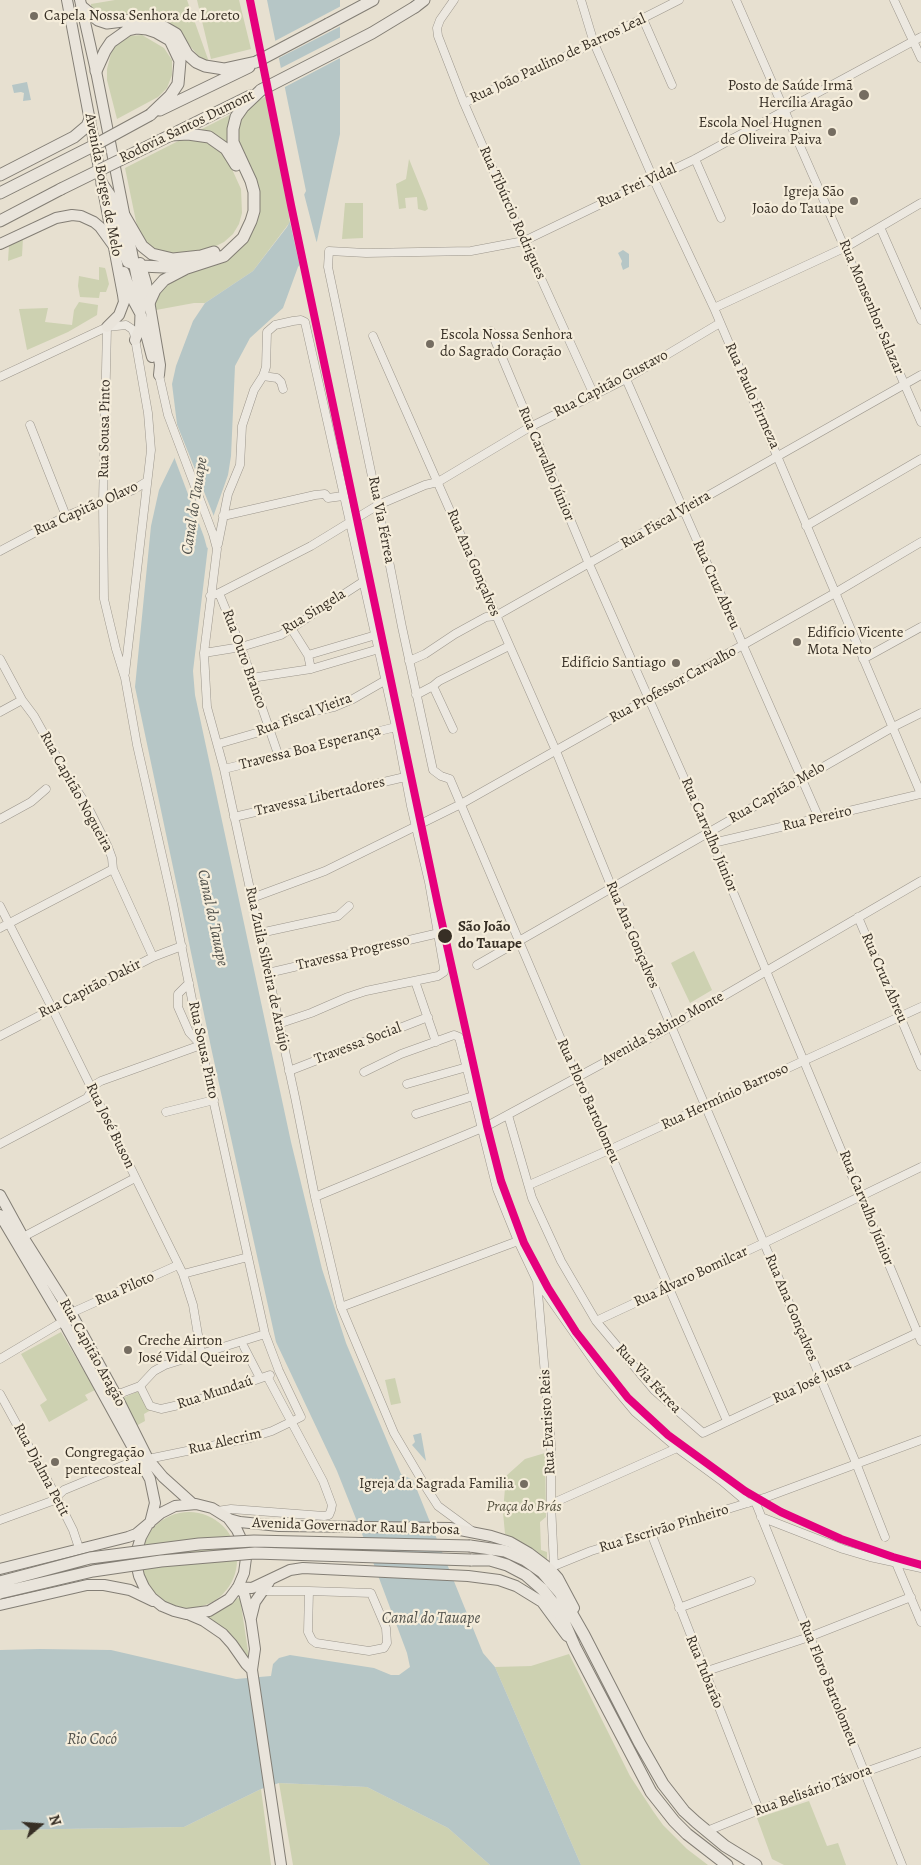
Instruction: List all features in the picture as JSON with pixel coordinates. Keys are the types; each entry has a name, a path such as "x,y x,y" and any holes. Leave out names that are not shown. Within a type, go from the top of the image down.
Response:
{"highway":[{"name":"Rodovia Santos Dumont","path":"0,193 150,115 246,70 256,62 373,0"},
{"path":"82,2 98,20 107,23 139,19 157,23 176,34 180,49 178,84 170,96 150,115"},
{"name":"Rodovia Santos Dumont","path":"0,221 262,90 372,33 419,4"},
{"path":"96,71 111,42 128,30 137,28 156,32 170,40 196,62 215,69 224,69 256,62"},
{"path":"124,214 142,246 159,257 173,259 201,256 221,250 238,234 247,212 248,201 233,152 236,117 243,107 262,90"},
{"path":"0,175 74,137 86,126 90,119"},
{"path":"149,303 155,290 164,280 188,268 224,256 237,245 248,230 254,211 254,192 251,181 233,152 209,137 188,134 171,135"},
{"path":"102,184 111,197 125,257 128,262 138,266 188,268"},
{"name":"Avenida Governador Raul Barbosa","path":"0,1582 90,1558 200,1544 254,1541 470,1546 505,1551 525,1560 542,1572 560,1593 584,1635 638,1742 663,1784 684,1811 726,1846 756,1865"},
{"name":"Avenida Governador Raul Barbosa","path":"0,1593 93,1571 161,1561 220,1556 255,1554 490,1560 499,1563 526,1575 542,1589 554,1604 575,1648 651,1792 687,1834 727,1865"}],"main road":[{"name":"Avenida Borges de Melo","path":"67,0 116,249 124,302 119,315 107,327"},
{"name":"Avenida Borges de Melo","path":"82,2 124,214 138,266 141,315 140,328 135,340"},
{"path":"0,244 56,218 72,215 86,218 100,226 116,249"},
{"path":"118,266 126,275 134,302 141,315 154,366 159,374"},
{"path":"138,266 146,283 160,365 159,374"},
{"name":"Rua Capitão Aragão","path":"0,1195 23,1237 71,1313 116,1395 143,1459 154,1493 155,1503 148,1525"},
{"name":"Rua Capitão Aragão","path":"0,1215 143,1459 192,1504"},
{"name":"Avenida Governador Raul Barbosa","path":"0,1569 128,1537 136,1534 161,1513 175,1506 192,1504 207,1506 228,1518 240,1522 279,1526 450,1528 474,1532 510,1542 552,1568 566,1590 584,1635"},
{"name":"Avenida Governador Raul Barbosa","path":"0,1605 87,1586 104,1585 130,1590 162,1606 186,1614 210,1611 229,1599 238,1587 244,1573 246,1558 243,1543 237,1530 228,1518"},
{"name":"Avenida Governador Raul Barbosa","path":"148,1525 140,1538 137,1550 138,1569 144,1587 152,1598 162,1606"},
{"name":"Avenida Governador Raul Barbosa","path":"238,1587 252,1588 290,1570 304,1568 468,1576 498,1580 516,1586 542,1602 575,1648"},
{"path":"250,1621 255,1602 261,1591 273,1578"},
{"path":"238,1587 244,1593 255,1649 252,1670 281,1865"},
{"path":"186,1614 204,1621 223,1634 252,1670"}],"street":[{"name":"Rua Tibúrcio Rodrigues","path":"454,0 440,20 437,28 438,36 464,103 594,395"},
{"name":"Rua Paulo Firmeza","path":"581,0 594,43 653,178 714,308 921,794"},
{"name":"Rua João Paulino de Barros Leal","path":"464,103 594,43 679,0"},
{"name":"Rua Monsenhor Salazar","path":"736,0 846,247 921,422"},
{"path":"894,0 921,58"},
{"path":"643,19 672,85"},
{"name":"Rua Frei Vidal","path":"329,251 366,253 471,251 524,241 695,159 921,37"},
{"path":"695,159 721,218"},
{"path":"714,308 846,247 921,203"},
{"path":"880,228 921,320"},
{"name":"Rua Via Férrea","path":"329,251 328,266 433,770 441,776 450,779"},
{"name":"Rua Via Férrea","path":"263,376 266,367 267,332 275,325 301,320 305,322 386,680 405,777 419,825 439,933 444,972 438,976 415,981"},
{"name":"Rua Capitão Gustavo","path":"210,596 312,546 378,504 425,485 438,482 530,427 626,379 720,323"},
{"path":"0,377 107,327 121,324 130,327 134,333 135,340"},
{"name":"Rua Sousa Pinto","path":"107,327 103,502 104,599 125,678 137,745 265,1334 300,1417"},
{"name":"Rua Carvalho Júnior","path":"491,331 589,564 713,843 919,1331 921,1341"},
{"name":"Rua Ana Gonçalves","path":"373,336 556,751 612,888 764,1243 885,1537"},
{"name":"Avenida Borges de Melo","path":"135,340 150,434 149,472 146,482"},
{"name":"Rua Zuila Silveira de Araújo","path":"159,374 163,398 175,436 217,549 204,653 207,707 224,769 315,1197 341,1307 394,1433 426,1489 438,1506 474,1532"},
{"name":"Rua Fiscal Vieira","path":"409,661 425,654 470,625 486,617 496,616 921,375"},
{"path":"217,549 228,494 240,465 242,426 254,390 263,376 277,378 281,382 283,389"},
{"name":"Rua Cruz Abreu","path":"626,379 819,818"},
{"path":"30,425 66,516"},
{"path":"806,526 921,459"},
{"name":"Rua Sousa Pinto","path":"125,678 146,482"},
{"name":"Rua Capitão Olavo","path":"0,551 66,516 140,487 146,482"},
{"path":"223,516 315,495 325,494 328,498 343,496"},
{"name":"Rua Professor Carvalho","path":"419,825 461,804 743,646 921,542"},
{"name":"Rua Singela","path":"204,653 241,647 281,635 364,581"},
{"name":"Rua Ouro Branco","path":"219,593 241,647 278,754"},
{"path":"864,659 921,627"},
{"path":"291,628 308,655 311,669"},
{"path":"308,655 376,635"},
{"path":"416,694 509,646"},
{"path":"251,678 311,669 379,649"},
{"name":"Rua Capitão Nogueira","path":"0,659 22,700 34,716 68,777 88,807 108,846 112,858 112,869 153,957"},
{"name":"Rua Fiscal Vieira","path":"218,744 270,729 306,713 334,707 353,699 386,680"},
{"path":"433,686 453,729"},
{"path":"0,712 22,700"},
{"name":"Rua Capitão Melo","path":"477,965 892,727 921,713"},
{"name":"Travessa Boa Esperança","path":"224,769 278,754 396,727"},
{"name":"Travessa Libertadores","path":"234,817 405,777"},
{"name":"Rua Floro Bartolomeu","path":"450,779 727,1421"},
{"path":"0,819 31,802 46,789"},
{"name":"Rua Pereiro","path":"713,843 921,794"},
{"path":"252,898 325,871 419,825"},
{"path":"0,928 112,869"},
{"name":"Avenida Sabino Monte","path":"315,1197 481,1129 508,1115 672,1026 921,881"},
{"name":"Rua José Buson","path":"0,906 183,1274 191,1297 201,1354"},
{"path":"260,933 338,916 349,906"},
{"name":"Rua Cruz Abreu","path":"858,917 921,1066"},
{"name":"Travessa Progresso","path":"268,972 439,933"},
{"name":"Rua Capitão Dakir","path":"0,1036 153,957 182,946"},
{"path":"278,1024 366,991 415,981 436,1042"},
{"path":"0,1144 87,1098 96,1084 101,1081 202,1044 189,1032 178,1007 178,994 189,983"},
{"name":"Rua Hermínio Barroso","path":"528,1185 609,1150 921,1007"},
{"name":"Travessa Social","path":"289,1071 428,1016"},
{"path":"364,1072 401,1054 457,1035 460,1039 481,1129"},
{"path":"407,1084 467,1067"},
{"path":"416,1114 473,1096"},
{"path":"166,1112 214,1100"},
{"name":"Rua Via Férrea","path":"508,1115 532,1198 561,1261 596,1321 654,1390 703,1433"},
{"name":"Rua Via Férrea","path":"481,1129 497,1189 536,1279 600,1370 634,1412 677,1448 751,1502"},
{"name":"Rua Álvaro Bomilcar","path":"596,1321 921,1167"},
{"path":"23,1237 136,1178"},
{"path":"341,1307 518,1241"},
{"path":"183,1274 248,1257"},
{"name":"Rua Piloto","path":"71,1313 178,1265"},
{"name":"Rua Evaristo Reis","path":"536,1279 551,1445 552,1568"},
{"path":"0,1359 62,1322"},
{"name":"Rua José Justa","path":"703,1433 919,1331"},
{"path":"116,1395 140,1386 158,1368 265,1334"},
{"path":"217,1511 231,1509 308,1516 329,1515 332,1505 323,1481 290,1422 244,1347"},
{"name":"Rua Mundaú","path":"140,1386 150,1406 161,1409 192,1402 279,1371"},
{"name":"Rua Djalma Petit","path":"0,1394 56,1496 80,1548"},
{"name":"Rua Alecrim","path":"0,1520 52,1501 64,1490 143,1459 250,1438 272,1431 300,1417"},
{"name":"Rua Escrivão Pinheiro","path":"552,1568 591,1551 751,1502 921,1440"},
{"path":"550,1504 677,1448"},
{"name":"Rua Floro Bartolomeu","path":"751,1502 761,1517 902,1865"},
{"path":"761,1517 843,1549 921,1568"},
{"name":"Rua Tubarão","path":"651,1533 759,1810"},
{"path":"896,1563 919,1612 921,1622"},
{"path":"679,1608 751,1581"},
{"path":"261,1591 372,1593 386,1628 387,1644 380,1650 369,1651 316,1643 308,1632 309,1592"},
{"path":"704,1672 809,1637 911,1597"},
{"name":"Rua Belisário Távora","path":"707,1831 759,1810 921,1752"}],"green space":[{"path":"115,0 187,0 209,62 200,58 165,19 138,14 104,18 91,10 91,4"},
{"path":"197,0 239,0 251,49 211,59"},
{"path":"142,35 164,48 172,60 172,75 167,88 158,97 117,119 107,80 107,69 112,50 130,36"},
{"path":"267,96 289,208 290,222 253,271 205,303 194,303 156,310 154,298 170,280 239,249 256,182 226,156 241,189 242,213 239,224 233,234 224,242 206,251 179,255 149,249 138,231 125,168"},
{"path":"409,159 426,201 428,209 425,211 418,209 417,197 405,198 406,208 399,209 396,184 406,179"},
{"path":"345,203 363,203 363,238 342,239"},
{"path":"23,238 22,256 8,261 9,245"},
{"path":"99,267 105,268 106,271 109,284 106,292 100,292 99,298 80,297 79,276 99,280"},
{"path":"79,302 98,305 97,315 68,332 27,350 19,309 48,308 45,322 72,325 74,310"},
{"path":"694,951 712,990 690,1003 671,963"},
{"path":"61,1332 95,1390 85,1395 88,1400 49,1422 40,1405 47,1400 21,1354"},
{"path":"395,1378 401,1403 391,1405 385,1380"},
{"path":"141,1390 151,1410 144,1414 145,1421 136,1426 123,1398"},
{"name":"Praça do Brás","path":"545,1453 546,1517 540,1522 541,1550 547,1552 547,1560 505,1534 503,1512 506,1476 525,1459"},
{"path":"189,1512 207,1516 223,1526 233,1542 237,1560 233,1578 223,1594 207,1604 189,1608 171,1604 155,1594 145,1578 141,1560 145,1542 155,1526 171,1516"},
{"path":"240,1598 249,1658 223,1628 207,1617"},
{"path":"569,1654 630,1776 653,1811 663,1825 687,1849 708,1865 581,1865 495,1667 531,1666"},
{"path":"279,1783 367,1787 448,1828 490,1865 293,1865"},
{"path":"261,1789 271,1865 0,1865 0,1830 184,1827"},
{"path":"809,1801 827,1846 838,1843 846,1865 784,1865 772,1859 757,1818"}],"water":[{"path":"267,0 340,0 340,134 317,241 298,267 283,308 250,338 235,366 231,456 228,475 210,530 193,671 195,695 291,1142 322,1269 346,1343 401,1474 413,1480 483,1653 495,1667 581,1865 490,1865 448,1828 367,1787 279,1783 261,1789 184,1827 0,1830 0,1650 111,1650 236,1679 271,1676 273,1664 279,1658 290,1655 374,1668 391,1675 399,1675 410,1667 407,1653 337,1471 276,1342 212,1052 135,687 151,526 159,490 175,457 177,424 172,384 176,366 193,321 205,303 253,271 287,227 306,191"},
{"path":"27,82 31,100 23,101 24,93 14,93 12,85"},
{"path":"623,250 629,254 629,267 623,270 622,261 618,253"},
{"path":"421,1433 426,1461 412,1445 415,1442 413,1435"}],"pier":[{"path":"343,5 343,25 277,59 273,42"},
{"path":"343,36 342,57 283,88 279,69"},
{"path":"303,190 317,244 300,267 289,218"},
{"path":"176,422 215,519 211,546 207,548 173,454"}],"railway":[{"path":"250,0 291,205 438,905 487,1126 501,1181 524,1243 548,1288 576,1332 628,1398 668,1435 745,1491 781,1512 841,1539 921,1565"}],"transit line":[{"path":"250,0 291,205 438,905 487,1126 501,1181 524,1243 548,1288 576,1332 628,1398 668,1435 745,1491 781,1512 841,1539 921,1565"}],"place":[{"name":"Capela Nossa Senhora de Loreto","path":"34,16"},
{"name":"Posto de Saúde Irmã Hercília Aragão","path":"864,95"},
{"name":"Escola Noel Hugnen de Oliveira Paiva","path":"832,132"},
{"name":"Igreja São João do Tauape","path":"854,201"},
{"name":"Escola Nossa Senhora do Sagrado Coração","path":"430,344"},
{"name":"Edifício Vicente Mota Neto","path":"797,642"},
{"name":"Edifício Santiago","path":"676,663"},
{"name":"São João do Tauape","path":"445,936"},
{"name":"Creche Airton José Vidal Queiroz","path":"128,1350"},
{"name":"Congregação pentecosteal","path":"55,1462"},
{"name":"Igreja da Sagrada Familia","path":"524,1484"}],"water label":[{"name":"Canal do Tauape","path":"195,506"},
{"name":"Canal do Tauape","path":"212,918"},
{"name":"Canal do Tauape","path":"431,1619"},
{"name":"Rio Cocó","path":"92,1740"}]}
